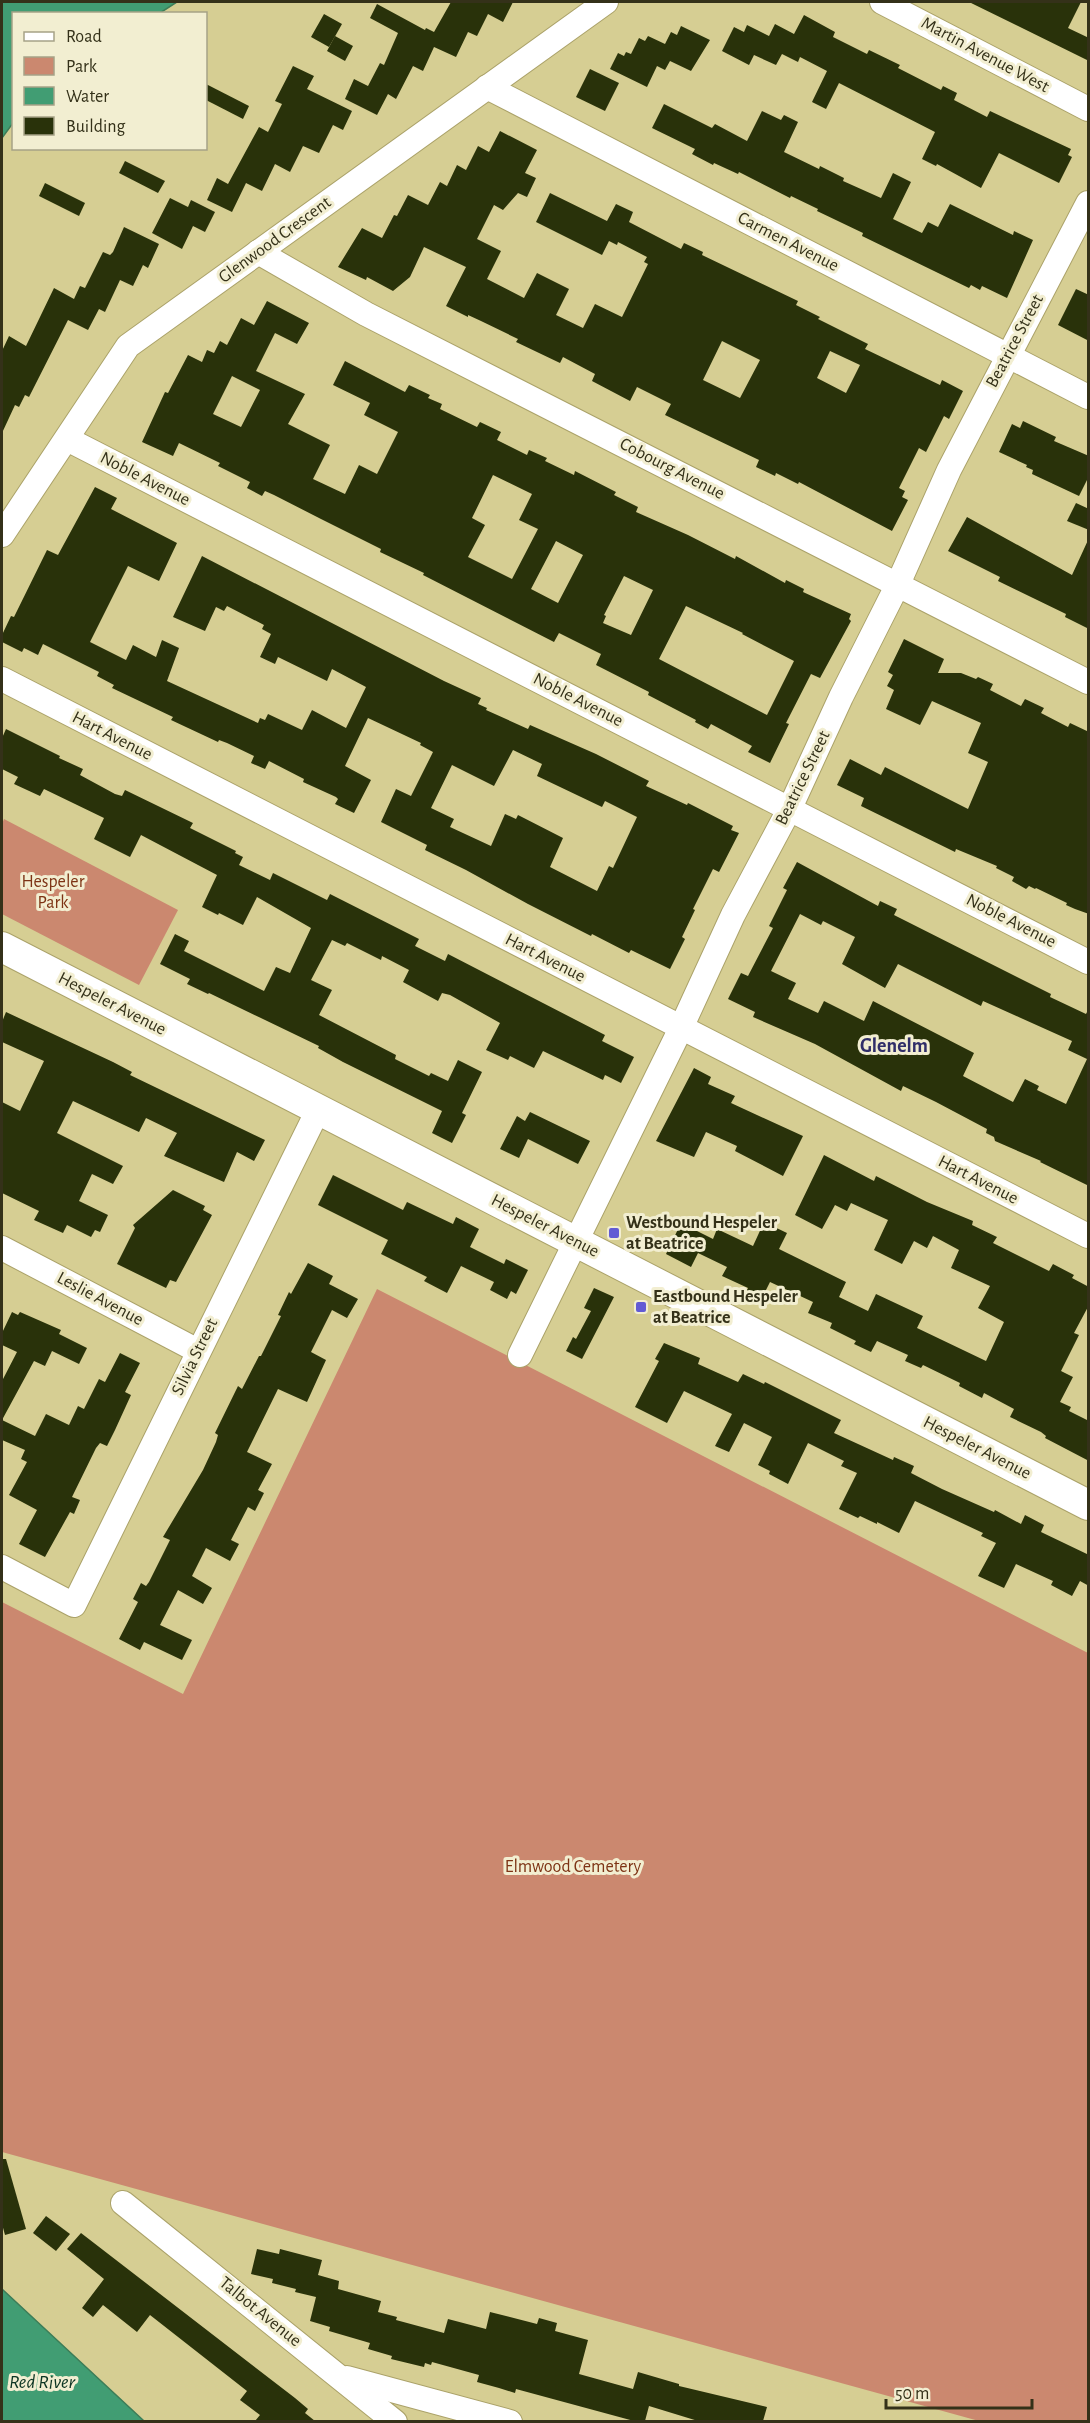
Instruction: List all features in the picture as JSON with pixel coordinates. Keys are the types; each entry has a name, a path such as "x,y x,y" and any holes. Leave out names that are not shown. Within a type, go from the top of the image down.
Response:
{"main road":[{"name":"Hespeler Avenue","path":"2,947 1089,1505"}],"street":[{"name":"Glenwood Crescent","path":"2,535 128,346 606,2"},
{"name":"Martin Avenue West","path":"882,2 1089,109"},
{"name":"Carmen Avenue","path":"487,87 1089,397"},
{"name":"Beatrice Street","path":"520,1354 681,1028 733,915 790,808 841,698 898,584 949,470 1089,204"},
{"name":"Cobourg Avenue","path":"258,252 366,314 1089,682"},
{"name":"Noble Avenue","path":"67,439 1089,962"},
{"name":"Hart Avenue","path":"2,680 1089,1236"},
{"name":"Silvia Street","path":"2,1567 74,1605 318,1110"},
{"name":"Leslie Avenue","path":"2,1248 198,1351"},
{"name":"Talbot Avenue","path":"123,2203 395,2421"},
{"path":"340,2376 510,2421"}],"green space":[{"name":"Hespeler Park","path":"4,819 178,910 139,985 2,914 2,824"},
{"name":"Elmwood Cemetery","path":"377,1289 1088,1653 1088,2421 979,2421 2,2152 2,1602 183,1694"}],"water":[{"path":"2,2 177,2 162,12 12,12 12,124 2,138"},
{"name":"Red River","path":"2,2289 144,2421 2,2421"}],"building":[{"path":"451,2 513,2 503,22 488,14 477,36 468,32 456,57 434,47 423,71 413,66 396,99 388,94 377,115 345,99 354,79 368,86 380,63 384,65 398,33 370,18 377,4 425,30 426,28 434,32"},
{"path":"969,2 1081,2 1068,28 1089,38 1089,61"},
{"path":"324,14 342,24 329,47 311,37"},
{"path":"804,15 835,32 833,37 867,54 869,50 900,65 898,68 941,90 943,86 957,93 954,100 987,117 990,111 1071,149 1068,155 1072,157 1059,183 999,153 981,188 937,164 936,166 922,159 935,132 839,83 826,109 812,102 827,71 800,57 798,62 782,54 776,65 754,55 749,65 722,51 734,27 744,32 747,25 769,36 775,24 794,34"},
{"path":"681,26 710,40 691,71 670,61 665,70 657,66 647,87 610,69 618,53 624,56 626,52 631,54 639,38 645,41 648,36 665,44 671,32 677,35"},
{"path":"335,36 353,46 345,61 327,51"},
{"path":"293,66 314,76 307,89 352,111 343,130 333,125 319,153 303,146 290,172 275,164 262,191 246,183 232,212 207,200 217,178 228,184 259,127 268,132 282,104 275,101"},
{"path":"590,69 619,83 605,111 576,97"},
{"path":"207,85 249,106 243,119 207,101"},
{"path":"664,104 712,128 715,124 747,141 762,111 781,120 784,115 798,122 784,152 819,169 820,166 844,178 843,181 881,198 893,173 911,182 893,219 922,233 928,222 938,227 950,204 1013,235 1014,231 1033,240 1007,298 982,286 980,290 971,285 969,288 862,236 863,233 817,211 818,209 791,196 790,198 739,172 738,174 714,163 713,165 692,154 695,149 652,128"},
{"path":"500,131 537,150 525,173 536,178 527,197 518,193 503,210 494,205 477,239 501,251 487,279 524,298 537,273 569,289 556,315 583,328 595,304 622,317 648,264 644,262 647,257 618,242 617,245 609,241 602,255 536,222 550,193 607,221 616,204 633,212 629,222 681,249 684,243 703,252 702,255 798,301 796,305 820,317 818,319 868,344 865,349 940,385 942,380 963,391 949,419 944,416 926,452 919,448 899,488 905,491 902,497 908,500 892,531 799,482 798,484 776,473 775,476 756,467 759,460 665,415 671,404 637,387 630,401 592,381 595,374 563,357 560,363 516,342 518,339 446,306 466,267 424,247 410,277 393,291 367,277 366,280 338,267 362,228 382,238 408,195 428,205 440,182 447,186 457,165 466,170 478,146 489,152","holes":["722,341 760,360 740,398 703,380","830,351 860,365 846,393 817,378"]},
{"path":"125,161 165,181 158,193 119,173"},
{"path":"45,183 85,203 79,216 39,196"},
{"path":"170,198 188,207 191,200 215,212 205,232 193,226 182,249 152,233"},
{"path":"124,227 159,244 148,268 143,265 133,286 120,280 105,312 99,309 88,330 68,320 29,397 25,395 19,407 15,405 2,433 2,351 9,336 26,346 54,288 74,299 80,286 85,288 103,252 110,255 113,252"},
{"path":"1076,289 1089,295 1089,341 1058,325"},
{"path":"267,301 309,323 297,344 275,333 256,371 305,394 288,424 330,445 313,479 345,494 359,465 377,474 398,432 364,415 370,403 333,385 345,361 405,392 409,385 430,395 428,398 442,404 440,409 477,427 480,422 501,432 497,440 527,455 529,450 547,458 545,461 574,475 575,471 616,492 614,495 638,507 636,512 735,559 736,556 785,583 786,580 804,589 803,592 851,614 849,619 851,621 820,678 811,674 786,723 789,724 770,763 748,752 752,746 711,724 708,729 695,722 696,720 648,695 649,692 596,665 601,654 559,633 554,642 380,552 381,549 274,495 265,491 262,496 247,488 250,482 218,466 220,463 179,443 173,456 142,442 165,392 168,393 188,355 202,362 207,350 214,353 220,341 227,345 241,318 254,325","holes":["232,376 260,390 241,427 213,414","493,475 532,494 519,520 538,529 512,579 468,557 485,525 472,518","556,541 583,555 558,603 531,589","624,576 653,590 631,635 603,623 606,616 604,615","686,606 743,633 794,661 767,715 659,659"]},
{"path":"1023,421 1056,437 1054,441 1089,456 1089,476 1079,496 1032,474 1033,470 1026,467 1027,465 999,452 1012,424 1020,428"},
{"path":"95,487 117,498 111,509 177,543 159,581 128,566 90,642 126,660 133,645 156,657 162,640 179,648 167,681 258,723 260,718 265,720 268,714 302,730 312,710 346,728 366,687 332,669 327,681 278,657 275,664 260,657 271,634 262,629 264,625 227,606 224,611 216,607 205,631 173,617 202,556 481,698 478,704 487,708 486,710 528,729 530,725 596,754 649,781 646,786 687,805 688,803 733,826 731,830 739,833 719,872 713,869 693,909 695,910 682,937 685,939 670,969 631,950 629,953 592,934 591,936 528,904 425,850 427,845 381,822 396,789 411,796 433,752 420,745 421,743 368,718 345,766 371,780 354,813 335,804 338,799 336,797 303,782 304,779 269,761 265,769 251,763 254,756 171,720 173,717 112,688 114,685 97,676 99,672 43,644 38,655 24,648 22,652 2,642 2,635 11,616 14,617 47,550 58,555","holes":["513,750 542,764 537,776 602,807 605,801 637,817 613,868 609,866 597,891 550,867 563,838 518,815 516,819 505,814 491,846 450,827 454,819 431,808 452,765 494,786"]},
{"path":"1076,503 1089,509 1089,530 1067,521"},
{"path":"967,517 1072,575 1089,538 1089,629 1065,617 1066,614 998,581 1000,577 948,551"},
{"path":"904,639 944,659 938,673 961,673 976,679 978,677 993,684 990,690 1021,706 1025,699 1044,708 1041,713 1068,727 1070,723 1089,732 1089,914 1066,905 1067,903 1036,888 1029,886 1026,889 1012,881 1014,877 996,868 997,866 956,849 955,852 861,806 864,798 837,785 850,759 881,775 885,767 968,809 988,762 968,753 981,723 932,701 920,725 886,709 894,690 887,686 893,675 888,672"},
{"path":"6,729 83,769 80,775 115,794 122,796 125,790 193,823 190,828 236,851 235,853 243,857 239,865 270,880 273,873 327,900 330,894 419,939 415,946 445,961 448,954 605,1035 602,1041 634,1057 621,1083 605,1075 603,1080 543,1051 534,1068 510,1056 508,1060 486,1050 500,1023 450,995 442,993 438,1001 403,982 409,970 382,956 381,960 347,943 345,946 332,940 311,980 332,990 319,1015 396,1055 395,1059 429,1076 431,1073 448,1081 458,1060 482,1072 462,1113 466,1115 452,1143 432,1133 442,1111 343,1062 318,1048 319,1046 187,984 190,979 160,964 175,934 189,941 184,951 264,991 276,967 290,973 311,928 257,897 243,925 219,913 218,915 202,907 217,875 141,835 130,857 94,839 104,818 44,789 40,796 14,784 18,777 2,769 2,738"},
{"path":"797,862 878,906 880,901 897,909 894,915 1051,994 1050,997 1086,1014 1089,1008 1089,1186 1041,1161 995,1141 994,1137 986,1133 987,1129 936,1102 903,1086 901,1091 815,1044 753,1017 755,1012 728,999 741,973 748,976 773,928 769,926 787,890 783,888","holes":["800,914 821,925 823,921 855,937 842,964 885,988 898,964 981,1006 983,1001 1072,1041 1068,1050 1087,1059 1066,1104 1037,1090 1039,1086 1025,1079 1013,1102 963,1076 974,1053 873,1001 864,1021 824,1001 818,1013 788,999 796,983 771,971"]},
{"path":"6,1012 113,1062 132,1072 130,1075 265,1140 254,1161 237,1152 224,1182 164,1156 177,1133 146,1118 139,1132 73,1101 57,1133 123,1166 113,1184 92,1174 79,1201 108,1215 100,1232 95,1230 91,1237 67,1225 63,1233 34,1220 39,1211 2,1193 2,1102 20,1111 44,1061 2,1042 2,1022"},
{"path":"694,1068 711,1077 708,1084 735,1096 731,1103 803,1136 783,1176 735,1151 737,1146 706,1132 694,1157 656,1141"},
{"path":"530,1112 590,1141 578,1164 528,1139 519,1158 500,1149 517,1116 525,1121"},
{"path":"824,1155 874,1181 876,1176 927,1202 973,1221 972,1225 997,1237 993,1243 1049,1271 1053,1264 1074,1275 1072,1278 1089,1287 1089,1305 1074,1333 1079,1335 1061,1371 1073,1377 1060,1402 1071,1407 1069,1411 1089,1421 1089,1461 1045,1438 1046,1436 1041,1432 1010,1417 1014,1409 984,1393 982,1398 959,1386 960,1383 923,1365 921,1368 905,1361 908,1355 877,1341 871,1352 854,1344 856,1341 830,1328 832,1323 808,1313 813,1302 770,1282 761,1300 746,1292 748,1288 722,1276 727,1267 698,1253 691,1267 666,1254 681,1223 713,1239 717,1229 753,1246 764,1222 787,1233 779,1249 846,1282 839,1297 868,1311 876,1294 923,1316 917,1328 986,1361 1004,1322 978,1308 990,1286 951,1268 959,1250 933,1236 927,1248 914,1241 902,1264 874,1250 888,1220 851,1203 847,1211 835,1205 822,1229 795,1215"},
{"path":"333,1175 403,1210 407,1202 453,1224 456,1217 479,1229 470,1247 504,1264 506,1259 528,1270 516,1294 511,1291 507,1299 490,1290 494,1282 461,1266 447,1293 424,1281 427,1277 381,1254 388,1240 318,1205"},
{"path":"173,1190 205,1206 203,1210 212,1215 176,1282 170,1280 166,1288 117,1264 135,1228 133,1225"},
{"path":"308,1263 333,1276 329,1284 358,1299 347,1318 332,1310 311,1352 326,1360 307,1402 278,1389 247,1452 272,1464 258,1490 264,1493 255,1511 248,1507 231,1540 239,1544 230,1561 206,1548 192,1576 212,1588 203,1604 178,1590 160,1625 192,1640 182,1660 144,1642 140,1650 119,1639 138,1602 133,1599 141,1583 146,1586 149,1582 170,1540 163,1537 203,1470 216,1442 218,1435 215,1433 238,1386 242,1389 261,1356 281,1316 278,1315 289,1292 291,1294"},
{"path":"594,1288 614,1297 582,1359 566,1351 573,1337 576,1339 591,1311 584,1308"},
{"path":"12,1312 18,1315 20,1312 61,1330 59,1334 87,1348 79,1364 52,1351 45,1366 34,1361 2,1420 2,1381 17,1352 2,1345 2,1333"},
{"path":"664,1343 700,1358 698,1364 738,1382 743,1374 764,1384 765,1382 841,1420 834,1433 893,1460 894,1457 914,1466 911,1473 942,1489 994,1512 995,1510 1021,1524 1025,1515 1044,1525 1041,1532 1089,1555 1089,1586 1080,1581 1072,1596 1051,1585 1053,1581 1016,1564 1004,1588 978,1576 996,1543 981,1536 983,1533 915,1501 899,1533 877,1522 877,1524 860,1516 858,1518 839,1509 857,1473 841,1466 844,1461 808,1443 788,1484 758,1465 772,1437 744,1423 729,1452 715,1446 732,1414 684,1391 667,1423 635,1407 659,1361 655,1359"},
{"path":"120,1353 140,1363 125,1392 131,1395 107,1446 100,1443 96,1448 72,1497 80,1500 74,1514 70,1512 45,1557 19,1544 37,1510 9,1495 27,1462 21,1459 25,1450 2,1440 2,1420 35,1436 46,1414 69,1425 78,1406 84,1409 99,1379 105,1382"},
{"path":"2,2159 6,2159 26,2229 5,2235 2,2224"},
{"path":"46,2216 70,2234 56,2251 33,2233"},
{"path":"81,2233 295,2398 308,2409 305,2413 315,2421 255,2421 260,2415 240,2400 247,2391 150,2315 137,2332 103,2305 93,2317 82,2308 104,2279 67,2249"},
{"path":"257,2249 279,2254 280,2249 322,2260 318,2275 339,2281 338,2289 381,2301 378,2312 397,2317 396,2320 444,2333 448,2319 486,2329 490,2312 537,2324 539,2318 557,2323 555,2331 588,2340 579,2374 633,2389 638,2372 679,2384 679,2386 767,2407 763,2421 698,2421 649,2406 645,2421 634,2421 516,2389 515,2393 477,2382 479,2375 432,2362 431,2365 425,2363 424,2367 391,2359 392,2356 368,2349 370,2343 329,2331 330,2327 310,2321 316,2297 272,2283 273,2279 251,2274"}],"place":[{"name":"Westbound Hespeler at Beatrice","path":"614,1233"},
{"name":"Eastbound Hespeler at Beatrice","path":"641,1307"}],"district":[{"name":"Glenelm","path":"894,1046"}]}
